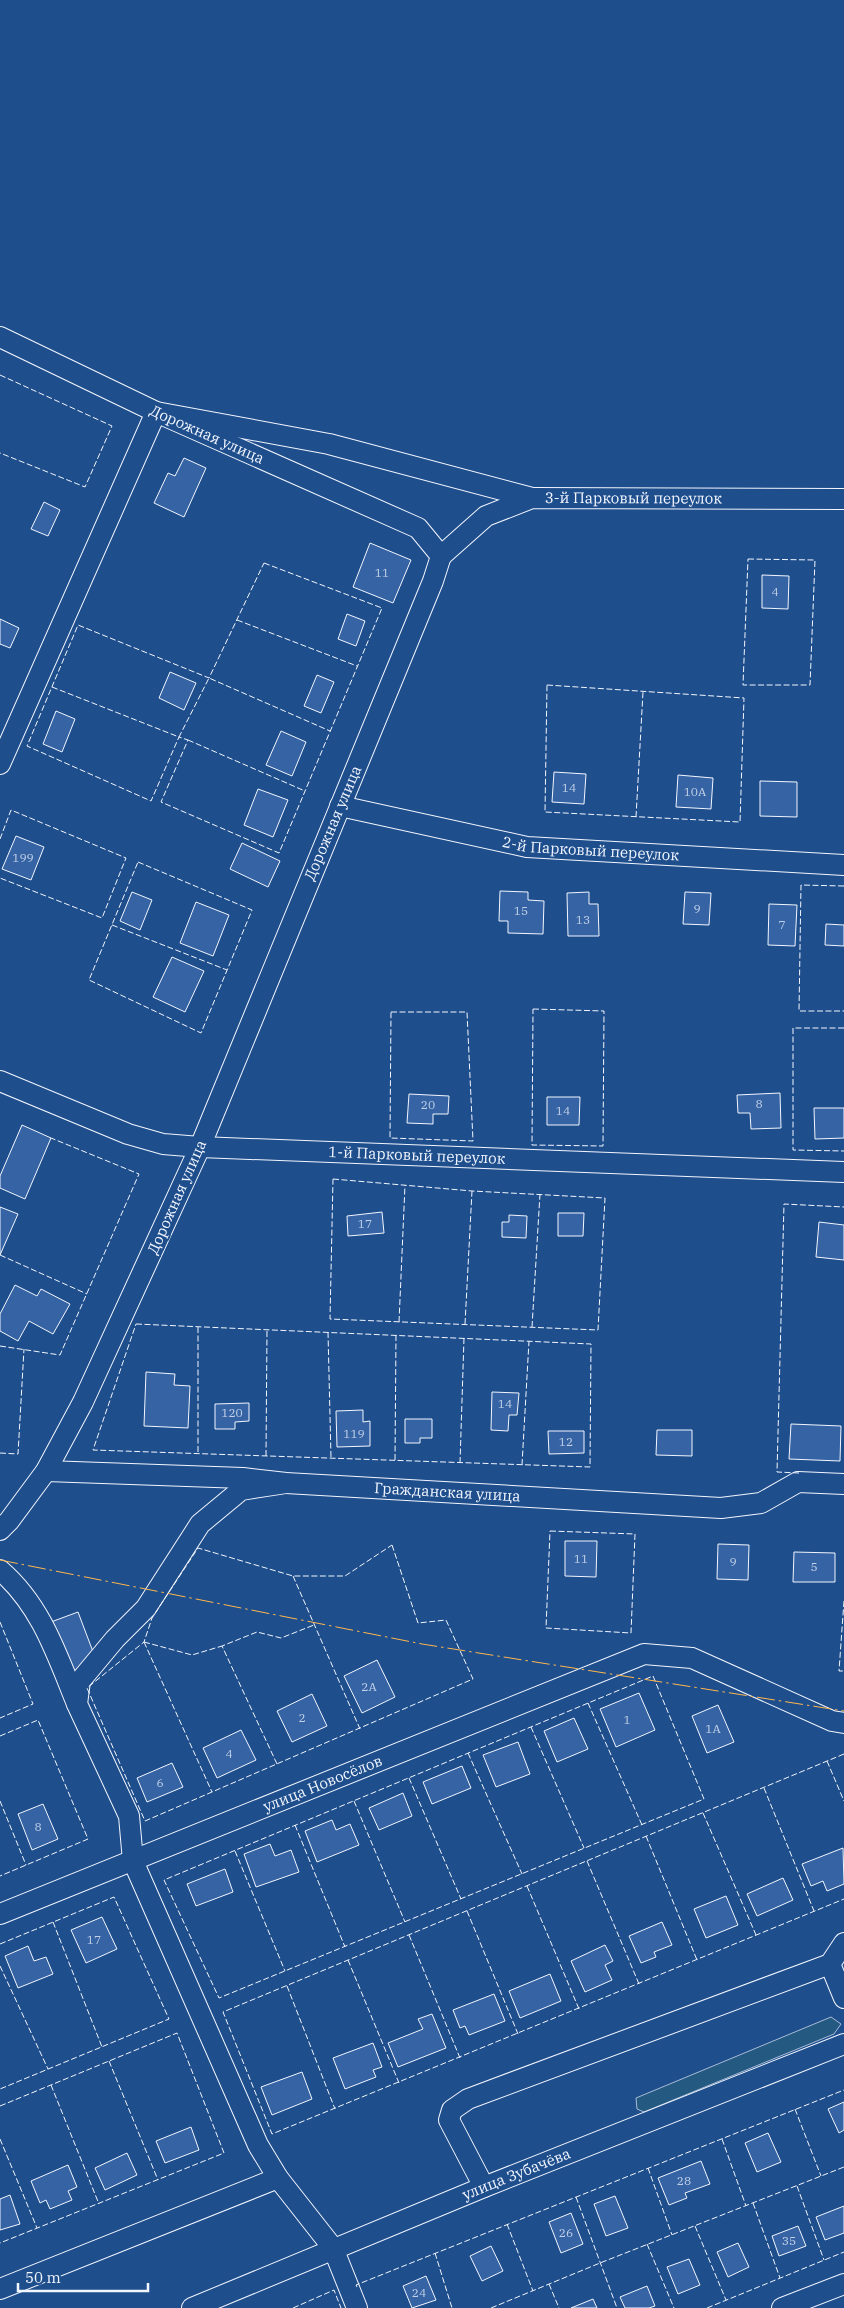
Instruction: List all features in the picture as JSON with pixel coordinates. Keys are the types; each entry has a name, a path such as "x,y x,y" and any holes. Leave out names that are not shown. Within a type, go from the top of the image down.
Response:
{"street":[{"name":"Дорожная улица","path":"0,337 156,412 418,528 441,556 426,599 200,1147 83,1402 46,1472 0,1530"},
{"path":"0,764 156,412 329,444 532,498"},
{"name":"3-й Парковый переулок","path":"441,556 486,516 532,498 844,499"},
{"name":"2-й Парковый переулок","path":"340,806 527,847 844,865"},
{"name":"1-й Парковый переулок","path":"0,1081 128,1134 163,1144 844,1172"},
{"name":"Гражданская улица","path":"46,1472 243,1478 286,1483 721,1508 761,1503 798,1482 844,1484"},
{"path":"77,1704 80,1681 115,1639 146,1608 200,1524 241,1490 286,1483"},
{"path":"0,1570 14,1582 46,1628 77,1704 129,1816 133,1861 258,2145 278,2178 333,2248 356,2308"},
{"name":"улица Новосёлов","path":"0,1914 644,1654 692,1658 832,1721 844,1723"},
{"path":"484,2187 449,2120 452,2110 468,2099 830,1964 844,1943"},
{"path":"830,1964 844,1998"},
{"name":"улица Зубачёва","path":"192,2308 333,2248 844,2044"},
{"path":"0,2289 278,2178"},
{"path":"782,2308 844,2284"}],"shaded area":[{"path":"831,2017 841,2024 834,2034 644,2112 637,2109 636,2098"}],"building":[{"path":"184,458 206,468 184,517 154,503 168,473 175,476"},
{"path":"44,502 60,510 48,536 31,529"},
{"path":"370,543 411,560 393,603 353,587"},
{"path":"762,575 789,576 788,609 762,608"},
{"path":"347,614 365,621 356,646 338,639"},
{"path":"0,619 19,628 10,648 0,644"},
{"path":"170,672 196,683 184,710 159,698"},
{"path":"317,675 334,682 321,713 304,706"},
{"path":"56,711 75,719 62,752 43,744"},
{"path":"281,731 306,742 292,776 266,765"},
{"path":"554,772 586,774 584,804 552,802"},
{"path":"678,775 713,778 711,809 676,807"},
{"path":"760,781 797,782 797,817 760,816"},
{"path":"258,789 288,800 273,837 244,825"},
{"path":"16,836 44,847 31,880 2,869"},
{"path":"242,843 280,861 268,887 230,869"},
{"path":"500,891 528,892 528,900 544,901 543,934 508,933 508,921 499,921"},
{"path":"132,892 152,900 140,930 120,921"},
{"path":"589,892 589,904 598,904 599,936 568,936 567,893"},
{"path":"685,892 711,893 709,925 683,924"},
{"path":"196,902 229,915 213,956 180,943"},
{"path":"769,904 797,905 795,946 768,945"},
{"path":"826,924 844,925 844,946 825,945"},
{"path":"172,957 204,971 185,1012 153,997"},
{"path":"780,1093 781,1128 751,1129 750,1113 738,1113 737,1095"},
{"path":"409,1094 449,1096 448,1114 433,1114 433,1124 407,1123"},
{"path":"547,1097 580,1097 579,1125 547,1125"},
{"path":"814,1108 844,1108 844,1138 815,1139"},
{"path":"22,1125 51,1138 25,1199 0,1188 0,1176"},
{"path":"0,1207 18,1214 0,1255"},
{"path":"382,1212 384,1233 348,1236 347,1216"},
{"path":"558,1213 584,1213 583,1236 558,1236"},
{"path":"509,1215 527,1216 526,1238 502,1237 502,1222 509,1222"},
{"path":"819,1222 844,1225 844,1260 816,1257"},
{"path":"15,1285 37,1296 41,1289 70,1304 53,1334 29,1321 18,1341 0,1331 0,1314"},
{"path":"146,1372 175,1374 174,1385 190,1386 188,1428 144,1426"},
{"path":"492,1392 519,1393 517,1415 509,1415 508,1431 491,1430"},
{"path":"249,1403 249,1421 235,1422 235,1429 215,1429 215,1404"},
{"path":"363,1410 363,1422 370,1421 370,1446 337,1447 336,1411"},
{"path":"405,1419 432,1419 432,1438 420,1438 420,1443 405,1443"},
{"path":"791,1424 841,1426 840,1461 789,1459"},
{"path":"657,1430 692,1430 692,1456 656,1455"},
{"path":"548,1431 584,1431 584,1453 549,1454"},
{"path":"565,1541 597,1541 596,1577 565,1576"},
{"path":"718,1544 749,1545 748,1580 717,1579"},
{"path":"794,1552 835,1553 835,1582 793,1582"},
{"path":"78,1612 95,1657 70,1676 51,1622"},
{"path":"377,1660 395,1697 362,1713 344,1676"},
{"path":"639,1693 655,1730 616,1747 600,1709"},
{"path":"312,1694 327,1726 292,1742 277,1711"},
{"path":"718,1705 734,1742 707,1753 692,1716"},
{"path":"574,1718 588,1749 557,1762 544,1731"},
{"path":"241,1730 256,1760 217,1778 203,1748"},
{"path":"518,1742 530,1774 496,1787 483,1755"},
{"path":"172,1763 183,1787 147,1802 137,1778"},
{"path":"462,1766 471,1788 432,1804 423,1782"},
{"path":"403,1793 412,1816 379,1830 369,1808"},
{"path":"43,1804 58,1839 32,1850 18,1814"},
{"path":"332,1820 336,1830 350,1824 359,1845 317,1862 305,1831"},
{"path":"270,1844 275,1856 291,1850 299,1872 256,1887 244,1854"},
{"path":"843,1848 844,1884 827,1891 823,1881 811,1886 802,1864"},
{"path":"225,1869 233,1892 196,1906 187,1884"},
{"path":"783,1878 793,1900 757,1916 747,1894"},
{"path":"726,1896 738,1925 706,1938 694,1909"},
{"path":"102,1917 117,1949 86,1963 71,1930"},
{"path":"662,1922 672,1945 654,1952 656,1957 641,1963 629,1936"},
{"path":"605,1945 613,1961 605,1965 612,1980 585,1992 571,1961"},
{"path":"28,1946 34,1961 46,1957 53,1974 18,1988 5,1956"},
{"path":"550,1974 561,2001 520,2018 509,1991"},
{"path":"494,1994 505,2021 469,2035 465,2026 460,2028 453,2010"},
{"path":"432,2014 446,2048 398,2067 388,2043 423,2029 418,2019"},
{"path":"373,2043 382,2067 373,2070 376,2077 345,2089 333,2058"},
{"path":"302,2072 312,2099 272,2115 261,2087"},
{"path":"844,2102 844,2130 839,2133 828,2109"},
{"path":"191,2127 199,2150 165,2163 156,2141"},
{"path":"768,2133 781,2162 757,2172 745,2143"},
{"path":"127,2153 137,2175 105,2190 95,2168"},
{"path":"701,2161 710,2184 685,2193 687,2198 669,2205 658,2178"},
{"path":"68,2165 77,2187 68,2191 72,2200 50,2209 46,2200 40,2203 31,2181"},
{"path":"10,2195 20,2224 0,2230 0,2199"},
{"path":"615,2196 628,2228 606,2236 594,2204"},
{"path":"844,2206 844,2233 825,2240 816,2217"},
{"path":"571,2213 583,2244 561,2253 549,2222"},
{"path":"798,2226 806,2246 779,2256 772,2236"},
{"path":"738,2243 749,2267 728,2277 717,2252"},
{"path":"491,2246 503,2271 482,2281 470,2256"},
{"path":"689,2259 700,2285 678,2294 667,2267"},
{"path":"426,2276 436,2300 412,2308 403,2286"},
{"path":"647,2286 655,2306 649,2308 625,2308 620,2297"},
{"path":"593,2299 597,2308 571,2308"}],"fence":[{"path":"0,375 112,426 85,487 0,453"},
{"path":"748,559 815,560 810,685 743,685 748,559"},
{"path":"264,563 382,608 279,853 161,802 188,740 179,737 151,801 27,746 78,625 209,678 264,563"},
{"path":"237,620 357,666"},
{"path":"52,687 179,737 209,678 330,731"},
{"path":"547,685 744,698 740,822 545,812 547,685"},
{"path":"636,817 643,692"},
{"path":"188,740 305,791"},
{"path":"0,839 11,810 126,858 102,918 0,878"},
{"path":"138,862 252,910 201,1033 89,980 138,862"},
{"path":"844,886 801,885 799,1011 844,1011"},
{"path":"112,925 227,970"},
{"path":"533,1009 604,1011 603,1146 532,1145 533,1009"},
{"path":"391,1012 467,1012 473,1141 390,1138 391,1012"},
{"path":"844,1028 793,1028 793,1150 844,1151"},
{"path":"0,1346 60,1355 139,1174 51,1138"},
{"path":"333,1179 472,1191 605,1198 598,1330 330,1319 333,1179"},
{"path":"399,1322 405,1185"},
{"path":"465,1324 472,1191"},
{"path":"532,1327 540,1194"},
{"path":"799,1473 777,1472 784,1204 844,1207"},
{"path":"0,1255 87,1294"},
{"path":"136,1324 591,1344 590,1467 93,1450 136,1324"},
{"path":"198,1327 198,1454"},
{"path":"266,1456 267,1330"},
{"path":"328,1332 331,1458"},
{"path":"395,1460 396,1335"},
{"path":"460,1463 464,1338"},
{"path":"522,1465 529,1341"},
{"path":"0,1453 18,1454 24,1349"},
{"path":"550,1531 635,1534 631,1633 546,1628 550,1531"},
{"path":"392,1545 418,1623 446,1620 473,1679 145,1821 87,1688 144,1642 152,1618 198,1548 293,1576 345,1576 392,1545"},
{"path":"293,1576 360,1729"},
{"path":"844,1601 839,1671 844,1671"},
{"path":"0,1622 33,1704 0,1718"},
{"path":"277,1764 222,1646 257,1632 281,1638 314,1625"},
{"path":"144,1642 212,1792"},
{"path":"144,1642 192,1655 222,1646"},
{"path":"653,1676 704,1799 219,1998 164,1880 653,1676"},
{"path":"588,1703 642,1825"},
{"path":"0,1736 38,1720 88,1839 0,1876"},
{"path":"531,1727 584,1848"},
{"path":"468,1753 522,1874"},
{"path":"844,1754 223,2012 272,2134 844,1899"},
{"path":"827,1761 844,1801"},
{"path":"409,1778 461,1899"},
{"path":"764,1788 814,1911"},
{"path":"0,1801 26,1865"},
{"path":"354,1801 405,1922"},
{"path":"703,1813 756,1935"},
{"path":"295,1825 345,1947"},
{"path":"646,1836 697,1960"},
{"path":"235,1851 285,1971"},
{"path":"587,1861 639,1984"},
{"path":"527,1886 579,2009"},
{"path":"0,1944 114,1897 169,2019 0,2089"},
{"path":"467,1911 518,2034"},
{"path":"53,1922 102,2047"},
{"path":"409,1935 460,2058"},
{"path":"348,1960 399,2083"},
{"path":"0,1966 48,2069"},
{"path":"287,1986 335,2109"},
{"path":"0,2106 177,2033 224,2153 0,2243"},
{"path":"109,2061 158,2180"},
{"path":"51,2085 99,2204"},
{"path":"357,2287 356,2285 844,2090"},
{"path":"795,2109 821,2176"},
{"path":"0,2139 37,2228"},
{"path":"722,2139 746,2206"},
{"path":"491,2308 844,2167"},
{"path":"648,2168 672,2235"},
{"path":"797,2186 824,2260"},
{"path":"576,2197 617,2308"},
{"path":"753,2203 780,2278"},
{"path":"507,2224 533,2291"},
{"path":"695,2226 726,2300"},
{"path":"647,2244 674,2308"},
{"path":"707,2308 844,2252"},
{"path":"435,2253 452,2308"},
{"path":"549,2284 559,2308"},
{"path":"293,2308 334,2290 341,2308"}],"power":[{"path":"0,1560 422,1644 844,1711"}]}
